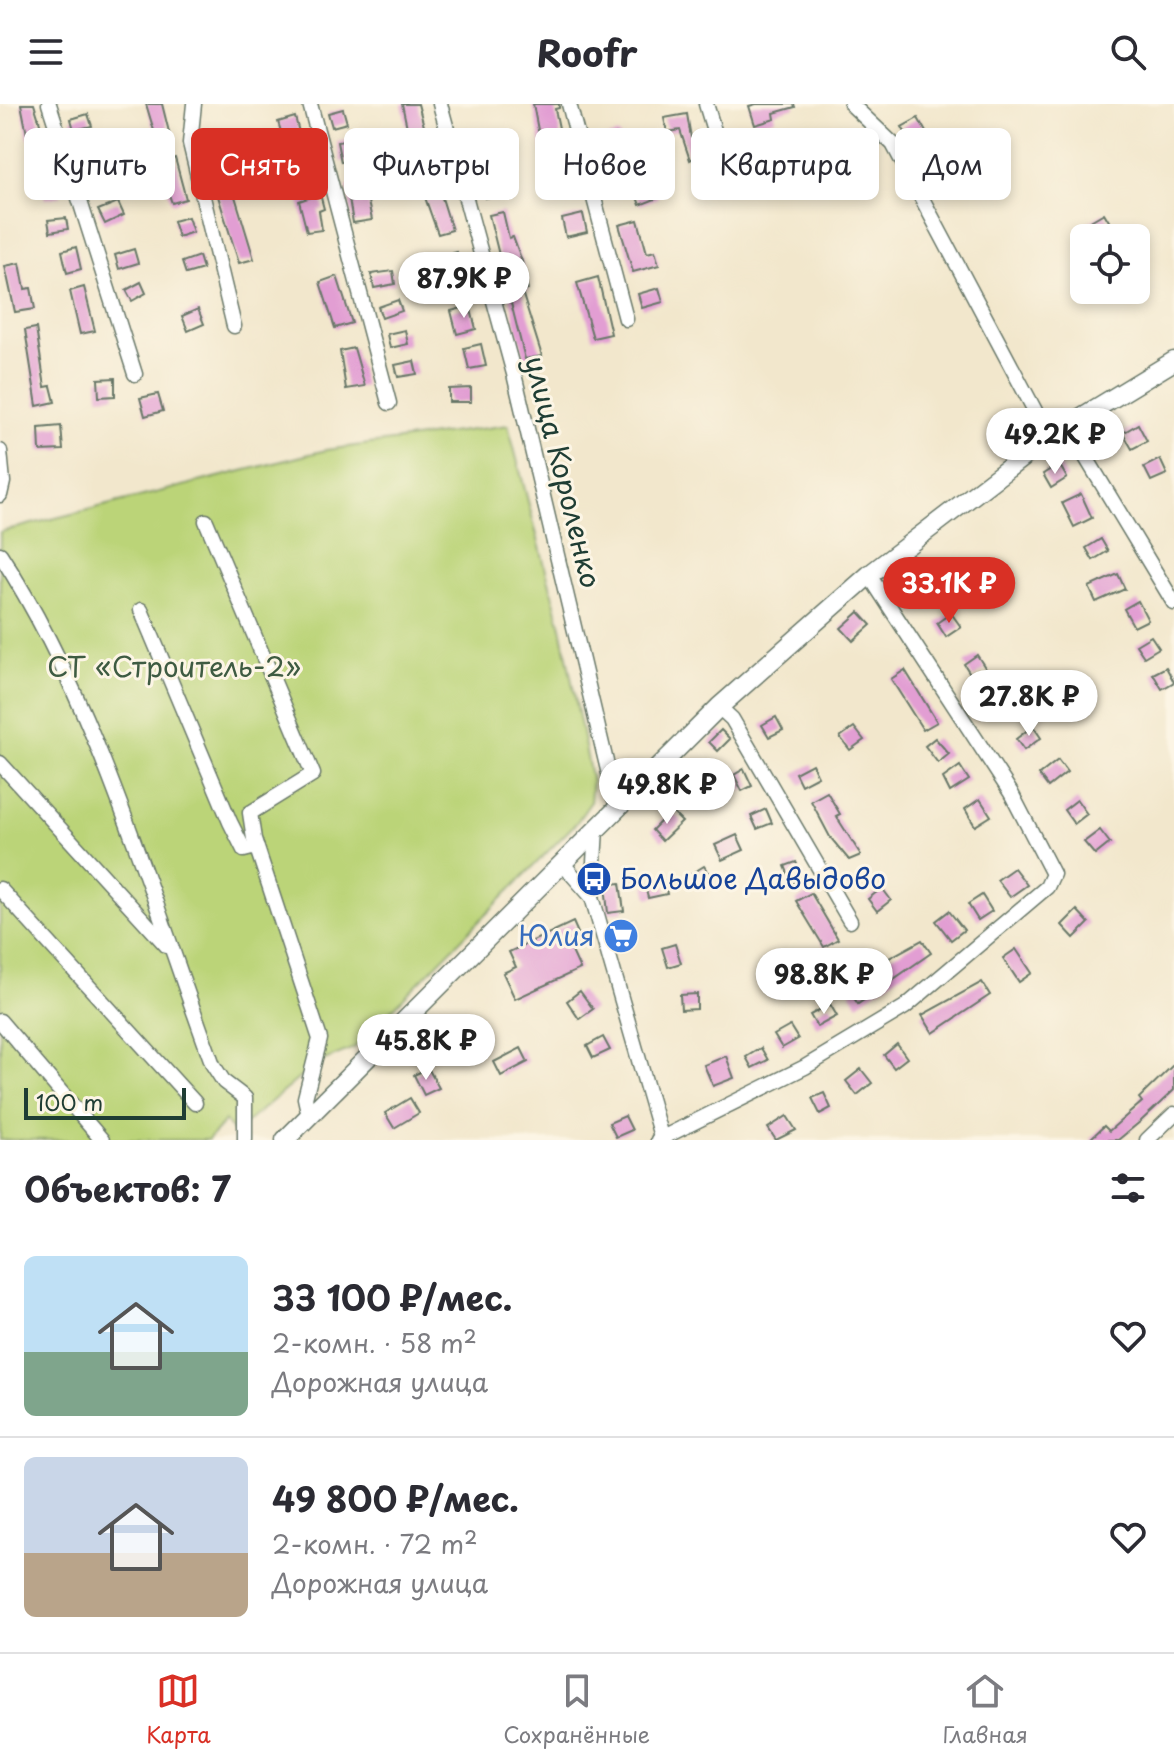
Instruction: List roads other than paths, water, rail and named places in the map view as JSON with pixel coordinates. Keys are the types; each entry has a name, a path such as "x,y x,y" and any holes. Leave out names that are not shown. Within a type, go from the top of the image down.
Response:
{"main road":[{"path":"285,1140 596,828 726,713 869,575 1067,426 1174,361"}],"street":[{"path":"49,104 135,374"},
{"path":"194,104 190,143 234,326"},
{"path":"310,104 389,403"},
{"name":"улица Короленко","path":"440,104 514,374 617,808"},
{"path":"569,104 626,319"},
{"path":"706,104 713,128"},
{"path":"851,104 893,144 1042,424"},
{"path":"1067,426 1174,603"},
{"path":"0,451 3,482 0,495"},
{"path":"206,521 313,774 250,813 256,847 320,1039 305,1098 309,1116"},
{"path":"0,554 25,593 92,735 213,1065 247,1104 245,1140"},
{"path":"596,828 592,897 661,1139 805,1067 905,1007 1047,887 1053,874 1011,793 869,575"},
{"path":"141,610 230,822 244,850 256,847"},
{"path":"726,713 850,921"},
{"path":"0,763 172,951"},
{"path":"562,863 592,897"},
{"path":"0,889 195,1103"},
{"path":"0,1021 102,1140"},
{"path":"1147,1140 1174,1114"}],"place":[{"name":"Большое Давыдово","path":"594,879"},
{"name":"Юлия","path":"621,936"}],"park label":[{"name":"СТ «Строитель-2»","path":"174,667"}]}
